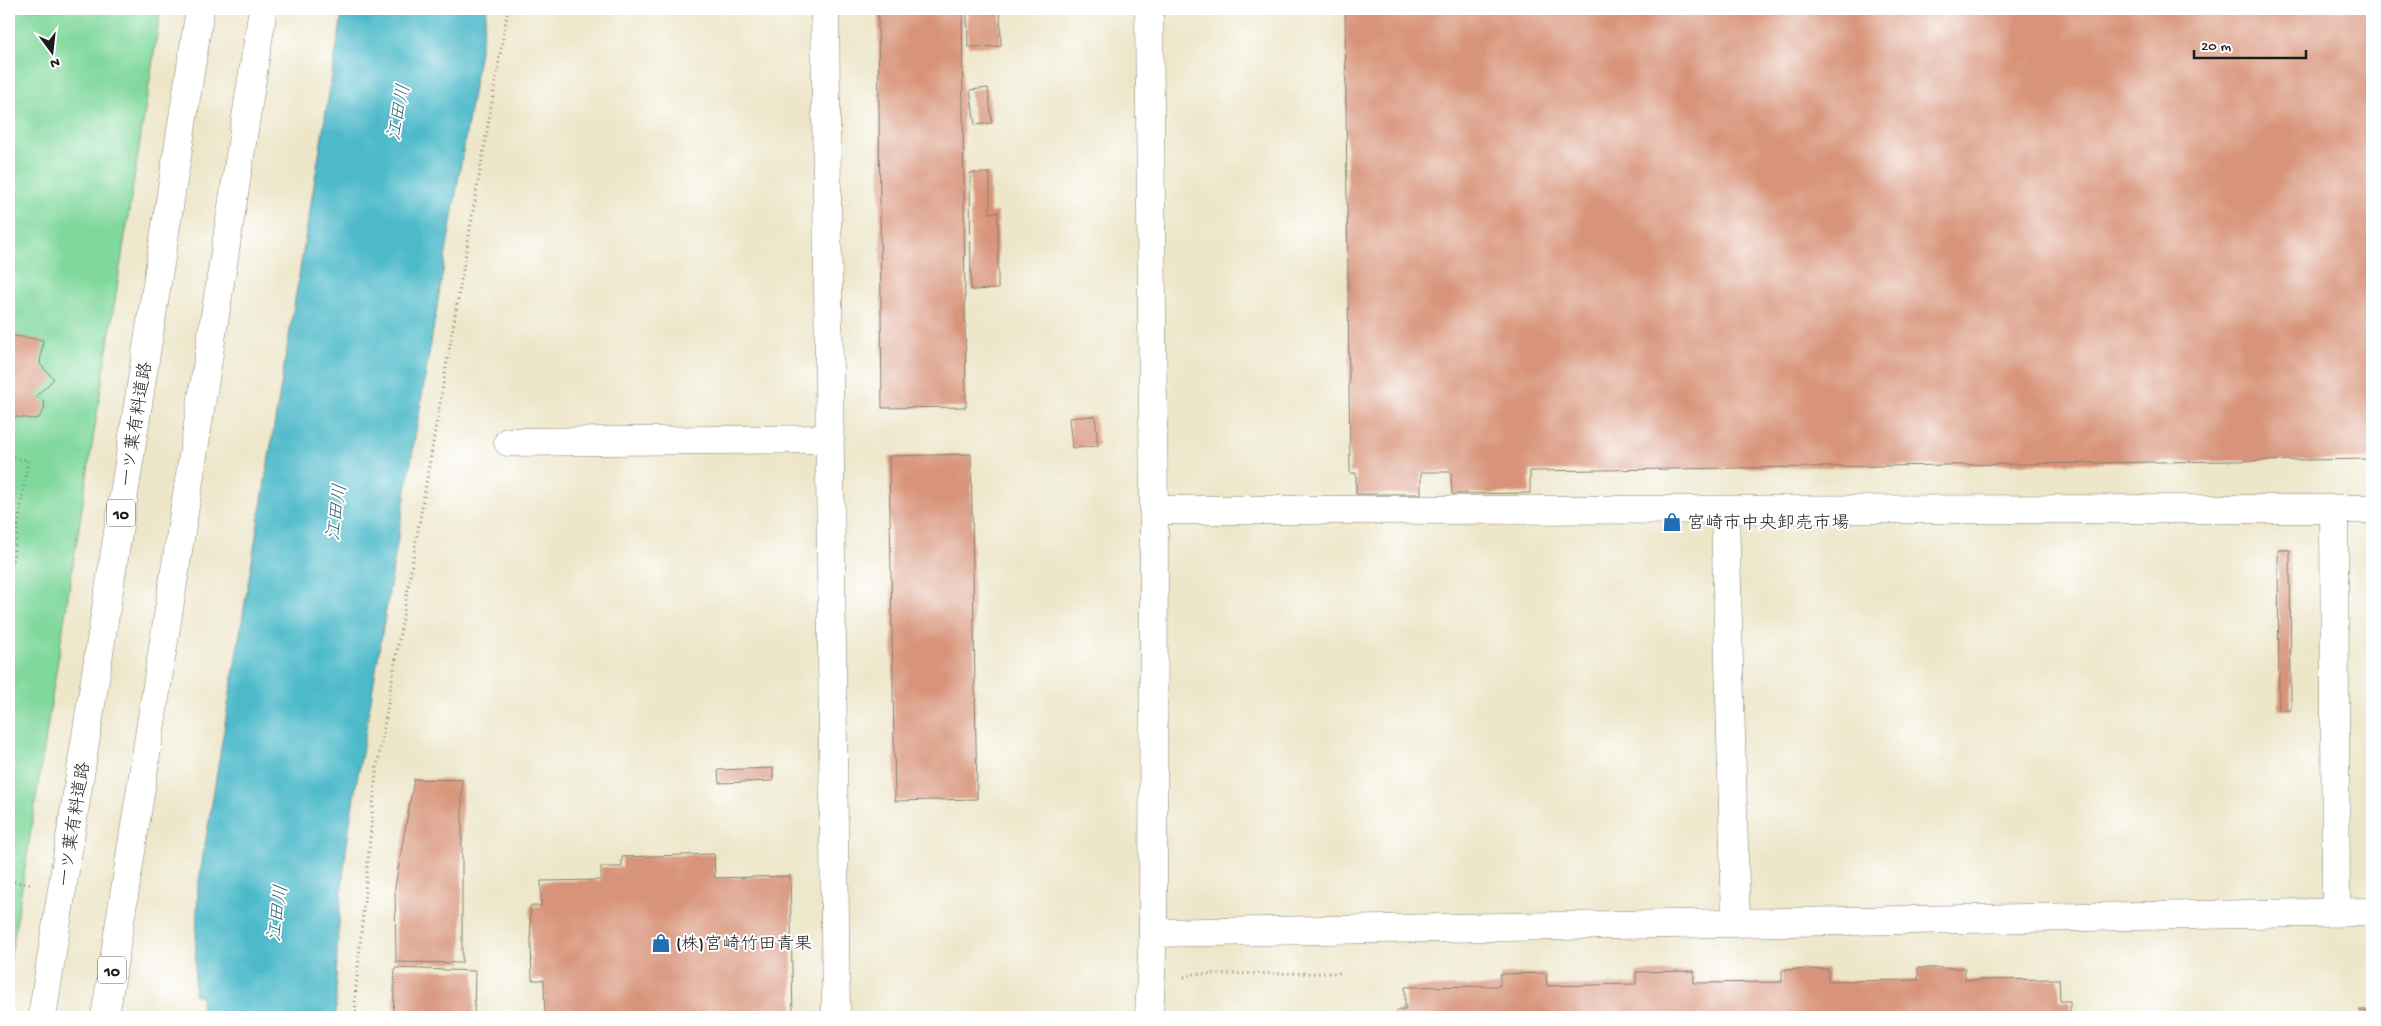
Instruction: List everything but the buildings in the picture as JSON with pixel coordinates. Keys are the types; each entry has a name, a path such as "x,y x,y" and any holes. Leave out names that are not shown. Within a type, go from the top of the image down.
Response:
{"main road":[{"name":"一ツ葉有料道路","path":"42,1017 200,9"},
{"name":"10","path":"105,1017 263,9"},
{"path":"826,9 836,1017"},
{"path":"1149,9 1154,510 1153,933 1149,1017"},
{"path":"508,442 830,439"},
{"path":"1154,510 2372,509"},
{"path":"2334,510 2336,913"},
{"path":"1725,511 1736,923"},
{"path":"1153,933 2372,912"}],"path":[{"path":"356,1017 355,998 376,773 508,9"},
{"path":"9,457 28,460 9,583"},
{"path":"9,881 34,885"},
{"path":"1182,977 1191,974 1342,973"}],"green space":[{"path":"9,9 161,9 9,969"}],"water":[{"name":"江田川","path":"343,9 487,9 346,852 337,951 336,1017 202,1017 201,996 194,994 198,887"}],"place":[{"name":"宮崎市中央卸売市場","path":"1672,522"},
{"name":"(株)宮崎竹田青果","path":"661,943"}]}
